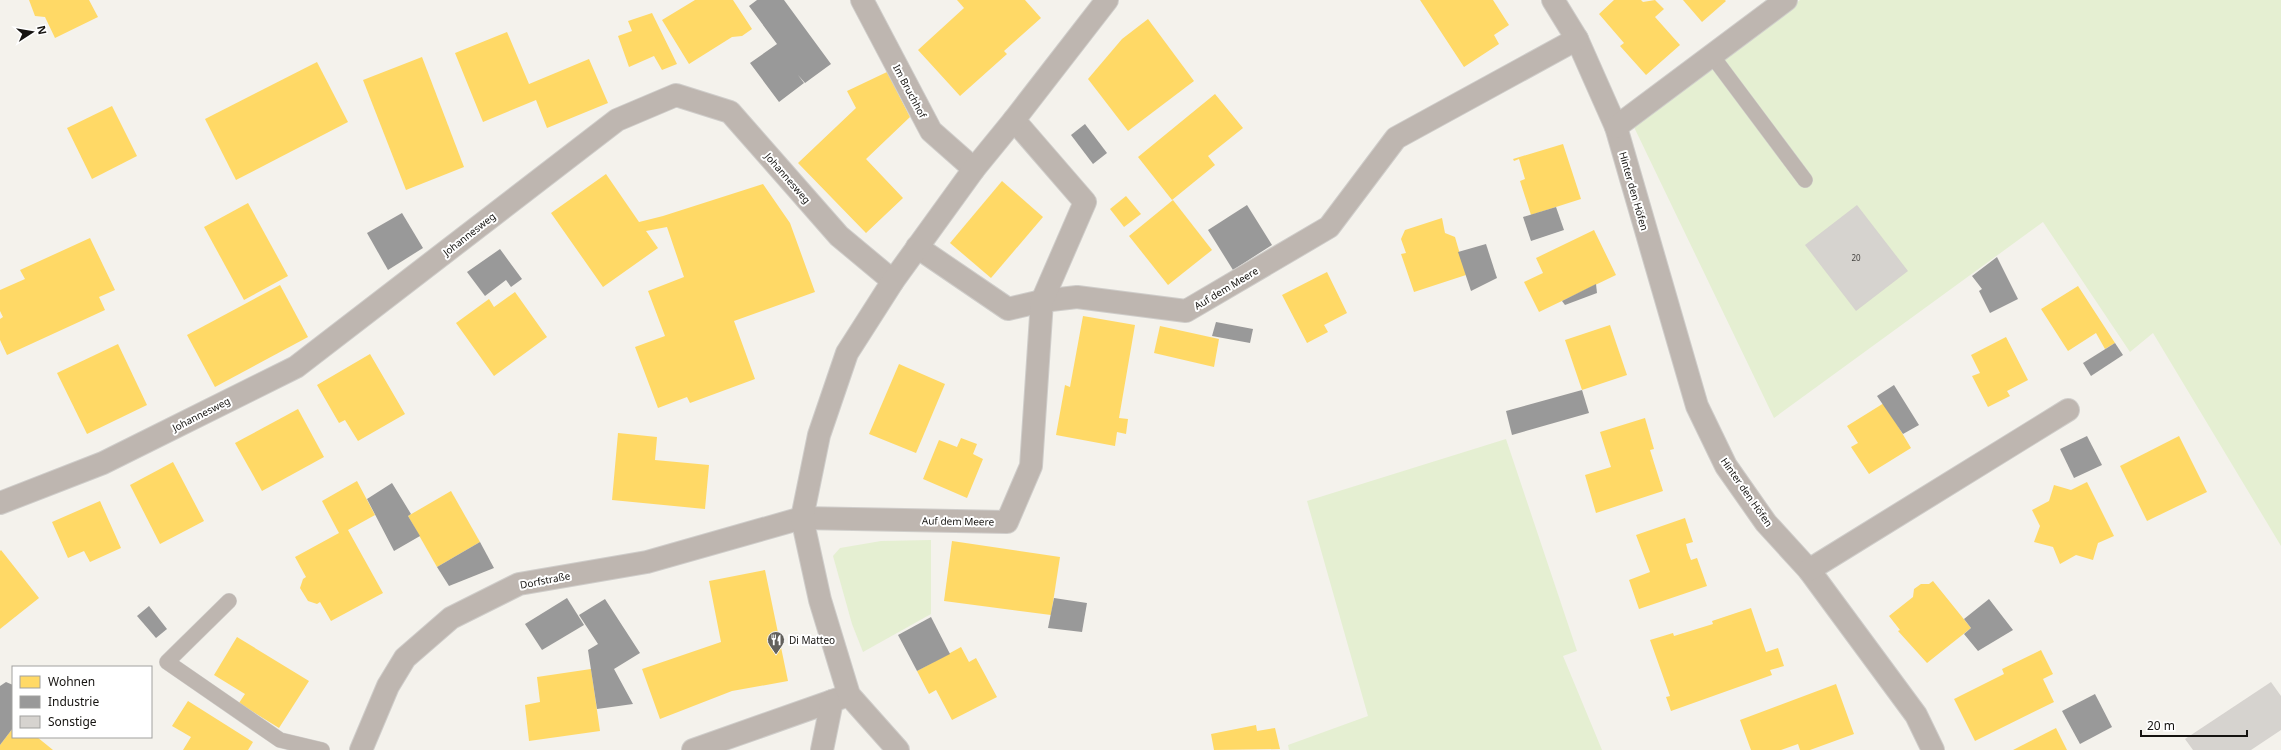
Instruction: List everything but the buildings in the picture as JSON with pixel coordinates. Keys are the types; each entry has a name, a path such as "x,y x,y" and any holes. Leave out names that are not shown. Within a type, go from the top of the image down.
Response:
{"street":[{"name":"Im Bruchhof","path":"862,0 931,131 974,169"},
{"path":"822,750 841,698 802,518 819,436 847,353 917,247 974,169 1014,120 1106,0"},
{"name":"Hinter den Höfen","path":"1553,0 1577,39 1616,127 1697,406 1726,466 1766,522 1809,570 1916,715 1932,750"},
{"path":"1616,127 1713,57 1786,0"},
{"name":"Auf dem Meere","path":"917,247 1008,309 1042,301 1076,297 1186,311 1329,227 1396,138 1577,39"},
{"name":"Johannesweg","path":"0,503 103,463 296,367 617,120 676,95 730,112 839,236 893,282"},
{"name":"Auf dem Meere","path":"802,518 1007,522 1032,466 1042,301 1085,202 1014,120"},
{"path":"1809,570 2068,410"},
{"name":"Dorfstraße","path":"362,750 388,686 405,658 450,618 520,584 647,562 802,518"},
{"path":"693,750 841,698"},
{"path":"841,698 898,750"}],"lane":[{"path":"1713,57 1805,180"},
{"path":"229,601 167,662 280,740 322,750"}],"green space":[{"path":"1800,0 2281,0 2281,546 2153,333 2130,352 2043,222 1774,418 1633,125"},
{"path":"1506,439 1577,651 1563,656 1602,750 1289,750 1288,745 1368,716 1307,501"},
{"path":"931,540 931,614 863,652 852,624 833,556 840,548 881,541"}],"place":[{"name":"Di Matteo","path":"776,655"}]}
